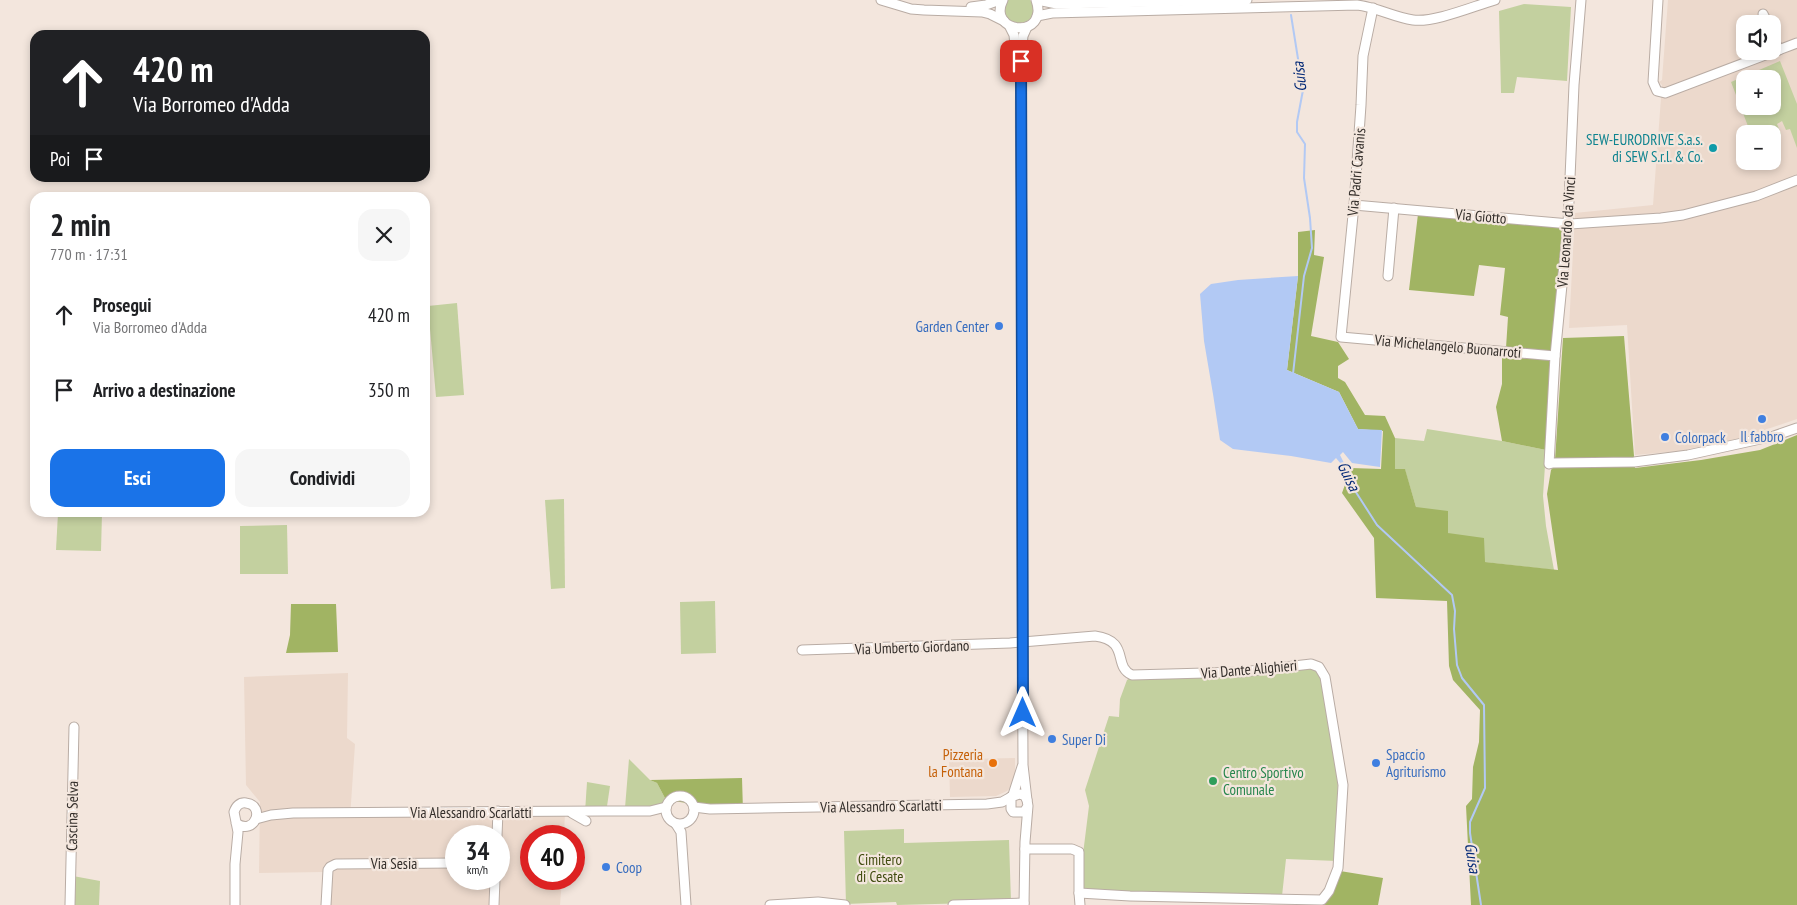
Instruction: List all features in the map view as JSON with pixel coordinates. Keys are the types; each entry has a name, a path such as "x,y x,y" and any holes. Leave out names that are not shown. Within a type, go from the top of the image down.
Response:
{"street":[{"path":"881,0 924,10 982,12 990,14 1017,29 1027,27"},
{"path":"897,5 979,7 1001,0 1000,10 1016,43 1020,116 1022,222 1023,765 1027,803 1024,904 953,905"},
{"path":"1020,116 1023,36 1027,27 1037,16 1037,0 1057,4 1247,0"},
{"path":"1371,4 1376,7 1380,0"},
{"path":"1037,16 1052,13 1371,4 1404,18 1423,20 1495,0"},
{"name":"Via Leonardo da Vinci","path":"1581,0 1574,85 1568,224 1555,356 1550,464 1634,462 1688,455 1774,436 1797,428"},
{"path":"1658,0 1653,82 1657,91 1665,93 1752,60"},
{"name":"Via Padri Cavanis","path":"1341,337 1354,205 1363,62 1371,4"},
{"path":"1781,49 1797,43"},
{"name":"Via Giotto","path":"1354,205 1568,224 1683,215 1756,196 1797,180"},
{"path":"1388,276 1394,208"},
{"name":"Via Michelangelo Buonarroti","path":"1341,337 1555,356"},
{"name":"Via Dante Alighieri","path":"1022,641 1105,637 1116,645 1126,672 1132,675 1242,672 1311,664 1319,667 1325,677 1343,785 1338,868 1329,891 1322,900 1130,896 1078,893"},
{"name":"Via Umberto Giordano","path":"802,650 973,645 1022,641"},
{"name":"Cascina Selva","path":"70,905 74,726"},
{"path":"1023,765 1012,796 1011,805 1020,824 1025,846"},
{"path":"1012,796 1024,795 1027,803 1024,812 1013,812"},
{"path":"681,796 688,798 694,810 692,818 681,823 672,822 666,811 672,798 681,796"},
{"name":"Via Alessandro Scarlatti","path":"694,810 993,804 1002,802 1012,796"},
{"path":"235,905 238,848 236,823 233,815 238,806 248,803 255,808 257,815 238,848"},
{"name":"Via Alessandro Scarlatti","path":"993,804 1013,812"},
{"name":"Via Alessandro Scarlatti","path":"255,808 292,813"},
{"path":"497,825 498,811"},
{"path":"569,811 586,820"},
{"name":"Via Alessandro Scarlatti","path":"254,822 270,815 292,813 666,811"},
{"path":"236,823 243,826 254,822"},
{"path":"681,823 681,859 686,905"},
{"path":"1025,846 1072,849 1079,852 1078,893 1080,905"},
{"name":"Via Sesia","path":"326,905 328,870 332,865 342,863 445,864"},
{"path":"494,905 495,890"},
{"path":"770,905 818,902 845,905"}],"shaded area":[{"path":"1668,0 1797,0 1797,419 1741,438 1679,451 1635,455 1627,325 1569,328 1575,213 1653,205 1662,85 1659,82 1662,80"},
{"path":"348,673 347,738 355,744 350,818 565,813 564,825 520,825 520,890 561,890 560,905 322,905 324,872 259,873 260,802 246,785 244,677"},
{"path":"967,754 968,759 1015,758 1015,779 1012,786 1007,791 996,796 950,797 949,756"}],"green space":[{"path":"1007,0 1030,0 1034,10 1032,17 1027,21 1019,23 1012,22 1006,17 1004,10"},
{"path":"1524,4 1571,7 1567,81 1517,77 1514,93 1501,93 1499,11"},
{"path":"1780,61 1797,104 1797,148 1790,129 1786,130 1782,121 1777,125 1748,125 1744,115 1781,115 1781,70 1759,70"},
{"path":"1736,80 1736,95 1731,82"},
{"path":"1418,214 1562,227 1552,351 1506,348 1508,317 1500,315 1505,268 1479,265 1474,296 1409,290"},
{"path":"1315,230 1314,255 1324,257 1311,336 1338,342 1349,359 1338,366 1338,378 1345,382 1365,415 1385,416 1395,438 1395,469 1405,469 1416,507 1448,511 1448,533 1484,538 1485,562 1558,570 1547,494 1551,470 1555,460 1563,338 1624,336 1635,468 1760,450 1797,435 1797,905 1471,905 1466,806 1472,799 1473,767 1479,742 1480,710 1453,680 1449,666 1447,601 1376,598 1374,538 1342,493 1351,468 1381,469 1383,431 1358,429 1339,392 1287,370 1298,276 1298,232"},
{"path":"457,303 464,395 436,397 430,329 430,306"},
{"path":"1502,357 1551,360 1546,450 1502,441 1496,407 1502,384"},
{"path":"1427,429 1546,450 1543,496 1554,570 1484,562 1416,507 1405,470 1395,469 1395,438 1424,441"},
{"path":"564,499 565,588 551,589 545,500"},
{"path":"58,517 102,517 101,551 56,550"},
{"path":"287,525 288,574 240,574 240,526"},
{"path":"715,601 716,653 681,654 680,602"},
{"path":"291,604 336,604 338,652 286,653 290,635"},
{"name":"Centro Sportivo Comunale","path":"1309,667 1317,670 1321,679 1338,771 1337,861 1286,859 1282,896 1087,890 1083,887 1083,854 1089,806 1085,790 1109,716 1119,717 1120,699 1127,680 1131,677"},
{"path":"629,759 650,780 657,783 666,800 656,807 625,808"},
{"path":"742,778 743,811 666,800 657,783 650,780"},
{"path":"587,782 610,786 606,813 585,812"},
{"name":"Cimitero di Cesate","path":"904,829 904,843 1009,840 1011,902 897,905 896,902 846,904 844,831"},
{"path":"1340,871 1383,878 1378,905 1324,905"},
{"path":"73,876 100,881 99,905 73,905"}],"water":[{"path":"1298,276 1287,370 1339,392 1358,429 1382,430 1380,467 1352,463 1343,452 1340,455 1344,463 1341,464 1336,458 1331,463 1233,449 1220,440 1204,341 1200,294 1211,284 1238,280"}],"waterway":[{"name":"Guisa","path":"1291,15 1303,90 1297,132 1305,144 1304,178 1312,248 1304,276 1293,374"},
{"name":"Guisa","path":"1342,462 1352,486 1377,525 1452,595 1455,611 1454,629 1457,665 1462,678 1484,705 1485,788 1470,822 1481,905"}],"place":[{"name":"SEW-EURODRIVE S.a.s. di SEW S.r.l. & Co.","path":"1713,148"},
{"name":"Garden Center","path":"999,326"},
{"name":"Il fabbro","path":"1762,419"},
{"name":"Colorpack","path":"1665,437"},
{"name":"Super Di","path":"1052,739"},
{"name":"Pizzeria la Fontana","path":"993,763"},
{"name":"Spaccio Agriturismo","path":"1376,763"},
{"name":"Centro Sportivo Comunale","path":"1213,781"},
{"name":"Coop","path":"606,867"}],"route":[{"path":"1021,61 1023,713"}]}
